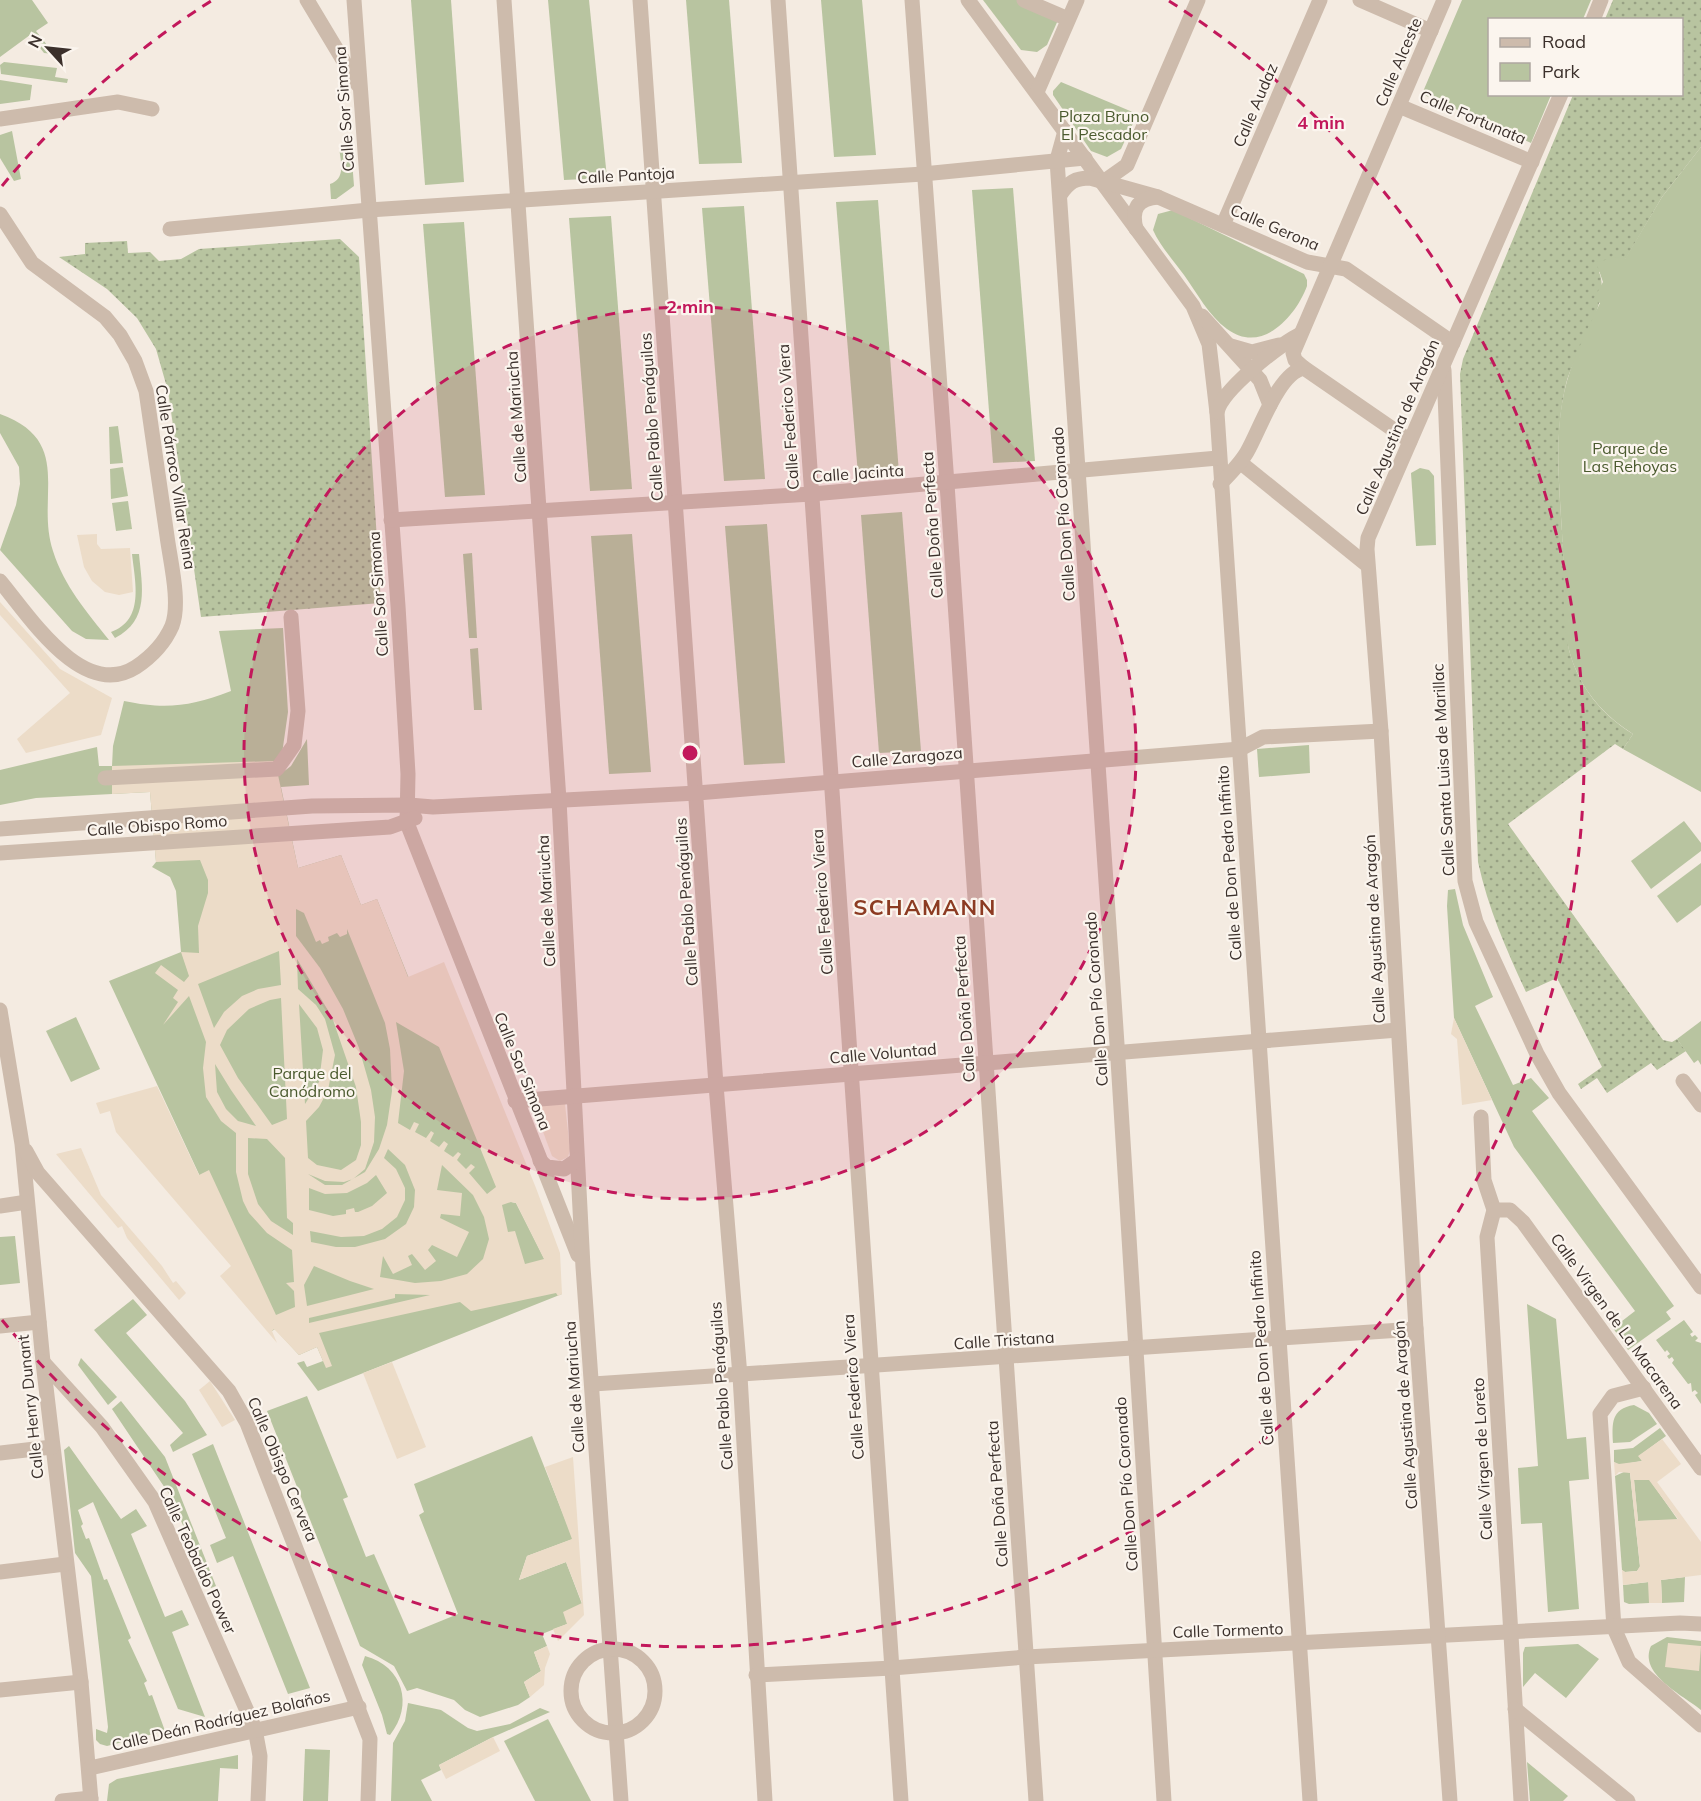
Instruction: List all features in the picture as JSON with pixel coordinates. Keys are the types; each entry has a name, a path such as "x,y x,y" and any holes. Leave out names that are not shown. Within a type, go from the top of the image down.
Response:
{"street":[{"path":"307,0 360,90"},
{"name":"Calle Sor Simona","path":"354,0 391,520 409,805 407,823 515,1101 583,1268"},
{"name":"Calle de Mariucha","path":"504,0 541,512 559,800 583,1268 621,1801"},
{"name":"Calle Pablo Penáguilas","path":"640,0 716,1085 740,1376 765,1801"},
{"name":"Calle Federico Viera","path":"778,0 901,1801"},
{"name":"Calle Doña Perfecta","path":"912,0 947,484 1035,1801"},
{"name":"Calle de Don Pedro Infinito","path":"968,0 1193,306 1209,344 1217,413 1218,458 1240,749 1310,1801"},
{"path":"1024,0 1068,20"},
{"path":"1037,92 1077,0"},
{"path":"1060,195 1069,183 1079,178 1103,182 1127,165 1198,0"},
{"name":"Calle Audaz","path":"1223,225 1320,0"},
{"path":"1360,0 1431,30"},
{"name":"Calle Alceste","path":"1304,368 1295,360 1293,353 1299,335 1444,0"},
{"path":"1594,18 1601,0"},
{"name":"Calle Agustina de Aragón","path":"1450,1801 1416,1329 1381,731 1367,565 1368,538 1560,96"},
{"path":"0,119 118,102 152,110"},
{"name":"Calle Fortunata","path":"1399,106 1532,162"},
{"path":"1057,160 1065,131"},
{"name":"Calle Pantoja","path":"170,230 369,210 924,174 1085,158"},
{"name":"Calle Don Pío Coronado","path":"1057,160 1098,760 1164,1801"},
{"name":"Calle Gerona","path":"1103,182 1158,197 1307,262 1346,269 1453,343"},
{"path":"1136,229 1134,211 1137,204 1142,200 1158,197"},
{"name":"Calle Párroco Villar Reina","path":"0,214 32,263 105,317 120,335 135,361 146,391 174,589 172,624 160,646 144,662 125,674 107,676 88,672 61,652 0,581"},
{"path":"1193,306 1254,371 1264,387 1270,405"},
{"path":"1230,345 1252,352 1266,350 1299,335"},
{"path":"1217,413 1222,399 1285,343"},
{"name":"Calle Santa Luisa de Marillac","path":"1443,365 1465,881 1476,922 1537,1054 1560,1093 1701,1287"},
{"path":"1220,484 1240,463 1270,405 1286,380 1299,369 1304,368 1410,441"},
{"name":"Calle Jacinta","path":"391,520 947,484 1218,458"},
{"path":"1240,463 1367,565"},
{"path":"105,778 277,769 294,745 298,711 291,617"},
{"name":"Calle Zaragoza","path":"409,805 433,807 697,793 1240,749 1263,737 1381,731"},
{"name":"Calle Obispo Romo","path":"0,829 140,821 312,806 409,805"},
{"path":"407,823 433,807"},
{"name":"Calle Obispo Romo","path":"0,853 390,827 407,823"},
{"name":"Calle Henry Dunant","path":"0,1010 6,1083 22,1144 52,1448 81,1682 91,1800"},
{"name":"Calle Voluntad","path":"515,1101 1398,1030"},
{"path":"1683,1081 1701,1105"},
{"path":"1481,1117 1484,1180 1494,1210"},
{"name":"Calle Obispo Cervera","path":"22,1144 38,1173 229,1391 247,1423 370,1739 368,1801"},
{"path":"540,1161 555,1169 564,1169 577,1160"},
{"path":"0,1206 27,1202"},
{"name":"Calle Virgen de La Macarena","path":"1494,1210 1509,1210 1523,1222 1701,1468"},
{"name":"Calle Virgen de Loreto","path":"1494,1210 1487,1238 1521,1801"},
{"path":"0,1326 39,1322"},
{"name":"Calle Tristana","path":"593,1384 740,1376 870,1365 1006,1358 1416,1329"},
{"name":"Calle Teobaldo Power","path":"43,1362 102,1427 154,1502 255,1729 260,1756 258,1801"},
{"path":"1644,1388 1613,1396 1600,1414 1614,1628 1629,1662 1701,1725"},
{"path":"0,1453 52,1448"},
{"path":"0,1572 66,1564"},
{"name":"Calle Tormento","path":"756,1675 892,1668 1026,1657 1299,1645 1680,1623 1701,1624"},
{"path":"609,1649 629,1653 645,1664 655,1688 654,1701 648,1713 628,1730 615,1733 601,1731 588,1725 578,1715 572,1701 571,1687 575,1673 583,1661 595,1653 609,1649"},
{"path":"0,1690 81,1682"},
{"name":"Calle Deán Rodríguez Bolaños","path":"90,1768 359,1707"},
{"path":"1515,1708 1628,1801"},
{"path":"62,1801 91,1800"}],"green space":[{"path":"0,0 32,0 48,23 36,31 54,54 44,53 30,35 0,57"},
{"path":"411,0 451,0 464,182 425,185"},
{"path":"548,0 589,0 607,178 564,180"},
{"path":"686,0 729,0 742,163 699,164"},
{"path":"821,0 862,0 876,155 834,157"},
{"path":"983,0 1020,0 1058,20 1047,45 1037,52 1021,50"},
{"path":"1462,0 1591,0 1583,18 1488,18 1488,96 1551,96 1531,143 1422,94"},
{"path":"1613,0 1701,0 1701,147 1662,197 1625,260 1599,272 1602,284 1600,297 1590,327 1570,371 1562,404 1560,425 1559,487 1569,650 1585,688 1611,718 1633,734 1623,749 1615,744 1508,824 1663,1040 1672,1042 1677,1039 1686,1051 1657,1070 1651,1063 1607,1093 1597,1078 1581,1089 1578,1084 1602,1067 1557,978 1526,992 1498,928 1478,862 1460,374 1463,359 1573,96 1683,96 1683,18 1605,18"},
{"path":"4,62 57,68 55,77 68,79 67,83 1,74 0,65"},
{"path":"0,80 32,85 30,100 0,104"},
{"name":"Plaza Bruno El Pescador","path":"1061,82 1135,113 1136,117 1121,149 1107,157 1091,151 1053,95 1053,91"},
{"path":"12,131 21,179 14,181 0,158 0,135"},
{"path":"351,147 354,186 336,199 331,199 330,184 338,178 341,169 339,148"},
{"name":"Parque de Las Rehoyas","path":"1701,147 1701,792 1623,749 1633,734 1600,706 1586,690 1576,670 1565,628 1558,453 1561,413 1567,381 1579,347 1600,303 1593,300 1603,282 1596,262 1623,256 1625,259 1662,197"},
{"path":"1013,188 1035,461 993,463 972,190"},
{"path":"878,200 899,473 858,475 836,202"},
{"path":"744,206 765,479 724,481 702,208"},
{"path":"1173,210 1304,274 1307,286 1302,298 1286,320 1265,335 1253,337 1240,336 1221,324 1163,248 1153,230 1158,214"},
{"path":"611,216 632,489 590,491 569,218"},
{"path":"464,222 485,495 445,497 423,224"},
{"path":"340,239 359,257 381,603 201,617 168,391 156,349 137,318 107,289 59,257 85,254 85,243 127,241 128,253 150,252 159,261 181,259 199,249"},
{"path":"0,414 23,425 37,439 45,455 48,472 49,531 53,551 63,576 109,640 86,639 72,631 0,550 16,505 20,484 19,467 0,433"},
{"path":"118,426 123,463 110,464 109,427"},
{"path":"123,467 128,496 111,499 110,469"},
{"path":"1420,468 1429,470 1434,476 1436,545 1416,546 1411,473"},
{"path":"128,501 132,529 116,531 112,503"},
{"path":"902,512 921,751 879,753 861,515"},
{"path":"767,524 785,763 744,765 725,526"},
{"path":"632,534 651,772 609,774 591,536"},
{"path":"472,553 477,638 469,638 463,554"},
{"path":"132,554 139,554 142,590 139,612 126,631 115,638 111,632 129,619 133,609 136,588"},
{"name":"Parque del Canódromo","path":"283,628 288,712 279,775 291,766 307,739 309,785 281,787 298,868 341,855 361,905 377,899 408,976 511,1202 516,1203 562,1294 318,1391 297,1363 304,1361 307,1367 323,1361 317,1347 299,1355 275,1329 272,1331 109,981 181,952 176,891 170,877 152,867 156,862 150,792 36,798 0,805 0,770 97,747 99,766 112,766 113,746 124,701 166,706 179,705 231,691 219,631"},
{"path":"478,648 482,710 474,710 470,649"},
{"path":"1309,745 1310,773 1259,777 1257,749"},
{"path":"1684,821 1701,843 1701,851 1651,889 1631,861"},
{"path":"1701,863 1701,905 1677,923 1657,896"},
{"path":"1455,889 1463,925 1493,997 1475,1006 1513,1085 1531,1078 1549,1098 1532,1111 1674,1306 1666,1312 1671,1319 1628,1350 1613,1328 1635,1311 1514,1147 1454,1018 1447,906 1448,890"},
{"path":"76,1017 100,1069 71,1082 46,1031"},
{"path":"1701,1021 1701,1065 1698,1060 1694,1063 1677,1039"},
{"path":"15,1236 20,1283 0,1285 0,1237"},
{"path":"133,1299 147,1315 126,1333 185,1401 207,1435 173,1452 170,1445 183,1433 94,1330"},
{"path":"1527,1304 1556,1319 1567,1439 1586,1437 1589,1479 1569,1481 1579,1609 1548,1612 1542,1523 1521,1524 1518,1468 1538,1466"},
{"path":"1684,1320 1693,1332 1690,1334 1692,1337 1695,1335 1698,1338 1695,1341 1701,1343 1701,1404 1695,1395 1698,1393 1695,1390 1692,1392 1691,1383 1688,1384 1672,1363 1674,1360 1672,1357 1669,1359 1667,1356 1670,1354 1667,1350 1665,1352 1656,1340"},
{"path":"81,1358 117,1397 108,1405 78,1365"},
{"path":"307,1396 348,1497 343,1499 366,1557 374,1554 409,1634 458,1614 419,1515 424,1512 414,1484 532,1436 573,1539 527,1556 519,1580 566,1562 582,1604 567,1624 542,1634 547,1646 534,1652 541,1671 524,1682 530,1697 518,1705 480,1717 465,1710 454,1700 417,1688 407,1691 394,1666 360,1646 267,1411"},
{"path":"121,1401 165,1457 216,1586 211,1588 169,1494 112,1409"},
{"path":"1634,1405 1649,1413 1657,1424 1630,1442 1613,1443 1614,1418 1621,1410"},
{"path":"1660,1428 1666,1436 1639,1456 1642,1461 1619,1465 1614,1462 1614,1450 1633,1448"},
{"path":"213,1444 310,1688 288,1694 233,1556 217,1563 210,1545 226,1538 192,1454"},
{"path":"69,1446 121,1519 136,1509 147,1526 131,1534 165,1617 182,1610 189,1625 172,1632 205,1717 178,1709 93,1502 78,1510 83,1524 81,1526 86,1539 89,1538 104,1580 107,1579 131,1638 128,1640 147,1681 144,1683 149,1696 152,1695 165,1731 107,1746 96,1740 96,1729 107,1733 108,1727 91,1576 75,1553 64,1450"},
{"path":"1626,1471 1630,1473 1640,1567 1637,1571 1625,1572 1622,1570 1615,1476"},
{"path":"1649,1479 1678,1520 1638,1521 1634,1480"},
{"path":"1685,1577 1684,1602 1662,1603 1661,1580"},
{"path":"1649,1582 1649,1603 1624,1602 1623,1585"},
{"path":"1667,1637 1701,1641 1701,1710 1664,1683 1651,1666 1649,1656 1651,1646"},
{"path":"1578,1644 1599,1659 1566,1698 1535,1673 1523,1687 1525,1647"},
{"path":"365,1656 388,1668 396,1677 401,1688 402,1711 390,1735 387,1734 362,1665"},
{"path":"408,1703 441,1710 468,1728 477,1731 510,1724 540,1708 550,1712 493,1737 439,1765 441,1770 421,1780 432,1801 391,1801 393,1743 405,1721"},
{"path":"548,1719 591,1801 535,1801 504,1741"},
{"path":"305,1749 330,1750 328,1801 303,1801"},
{"path":"238,1755 238,1769 220,1768 218,1801 107,1801 109,1784 117,1779"},
{"path":"1527,1762 1568,1796 1563,1801 1530,1801"}],"shaded area":[{"path":"97,534 97,544 101,549 130,548 133,592 119,595 105,592 92,581 84,567 77,535"},
{"path":"0,602 60,669 112,698 101,735 26,753 17,739 70,693 0,615"},
{"path":"275,761 298,868 341,855 361,905 377,899 408,977 444,962 560,1253 562,1294 558,1296 556,1293 471,1311 460,1302 319,1333 332,1366 326,1368 317,1347 299,1355 274,1329 272,1331 277,1343 220,1276 231,1266 116,1132 110,1111 100,1114 96,1103 157,1086 199,1175 209,1170 276,1315 295,1307 294,1291 286,1283 294,1282 292,1250 267,1233 249,1213 243,1201 236,1172 236,1133 221,1121 206,1097 203,1068 206,1042 189,996 163,1025 178,1002 173,998 178,990 155,973 161,965 184,982 189,976 181,952 199,953 198,926 208,893 208,880 200,860 156,862 150,792 112,794 112,766","holes":["296,909 304,913 316,942 320,940 322,944 329,941 328,937 337,933 340,937 347,934 347,929 385,1023 390,1049 392,1091 387,1125 379,1149 365,1172 354,1178 365,1169 374,1142 375,1117 371,1090 359,1048 343,1009 320,968 296,936","279,951 281,985 258,989 242,996 224,1012 214,1028 198,984","297,959 332,1017 356,1087 361,1122 361,1145 356,1160 341,1170 317,1165 308,1158 306,1121 319,1107 328,1090 335,1055 325,1019 316,1005 298,989","281,998 287,1119 272,1125 238,1078 220,1045 227,1030 249,1009","299,1004 317,1028 323,1050 319,1082 305,1104","396,1022 439,1047 496,1187 487,1194 469,1173 475,1167 471,1164 466,1169 457,1160 461,1154 458,1152 453,1157 444,1151 448,1144 444,1141 439,1147 430,1141 434,1133 431,1131 426,1138 415,1132 419,1124 414,1122 410,1130 398,1123 404,1071","215,1064 256,1126 238,1121 226,1109 217,1092","248,1138 267,1139 285,1158 287,1218 293,1223 293,1235 271,1221 258,1204 248,1174","388,1149 405,1165 415,1190 414,1207 406,1224 385,1239 355,1247 336,1247 311,1242 310,1231 341,1237 364,1236 382,1229 397,1217 405,1200 405,1188 396,1169 384,1158","442,1165 473,1195 484,1217 489,1239 483,1259 467,1274 441,1281 415,1283 380,1277 383,1256 393,1274 412,1265 408,1256 412,1254 425,1270 436,1261 428,1250 432,1245 457,1257 469,1232 440,1218 441,1214 460,1216 462,1193 437,1190","308,1174 325,1181 344,1182 352,1179 342,1185 325,1185","376,1175 387,1193 372,1206 358,1212 355,1212 354,1208 346,1210 346,1214 333,1216 309,1210 309,1188 325,1194 347,1193 367,1183","511,1202 516,1203 544,1259 525,1264 515,1231 508,1232 502,1205","314,1266 374,1289 307,1306 304,1285","395,1294 430,1295 309,1323 309,1318 395,1298"]},
{"path":"1454,1018 1492,1100 1462,1105 1457,1039 1451,1034"},
{"path":"565,1104 570,1150 568,1157 560,1161 552,1156 535,1110 538,1105"},
{"path":"81,1148 101,1195 162,1266 173,1283 176,1281 186,1293 179,1300 127,1238 122,1226 118,1228 56,1154"},
{"path":"392,1362 426,1447 397,1459 363,1373"},
{"path":"210,1381 235,1420 222,1427 199,1390"},
{"path":"1662,1439 1681,1464 1657,1482 1701,1542 1701,1575 1661,1580 1662,1603 1649,1603 1648,1582 1623,1585 1622,1570 1637,1571 1640,1566 1630,1473 1619,1472 1615,1476 1614,1462 1619,1464 1642,1461 1638,1456","holes":["1634,1480 1649,1480 1678,1519 1638,1521"]},
{"path":"573,1457 584,1615 558,1641 553,1629 567,1624 563,1612 582,1603 566,1562 519,1580 527,1556 572,1539 545,1467"},
{"path":"1668,1643 1701,1646 1699,1671 1665,1667"},
{"path":"547,1646 550,1654 545,1668 544,1685 530,1697 524,1682 541,1671 534,1652"},
{"path":"493,1737 500,1751 446,1779 439,1765"}],"district":[{"name":"SCHAMANN","path":"925,907"}]}
